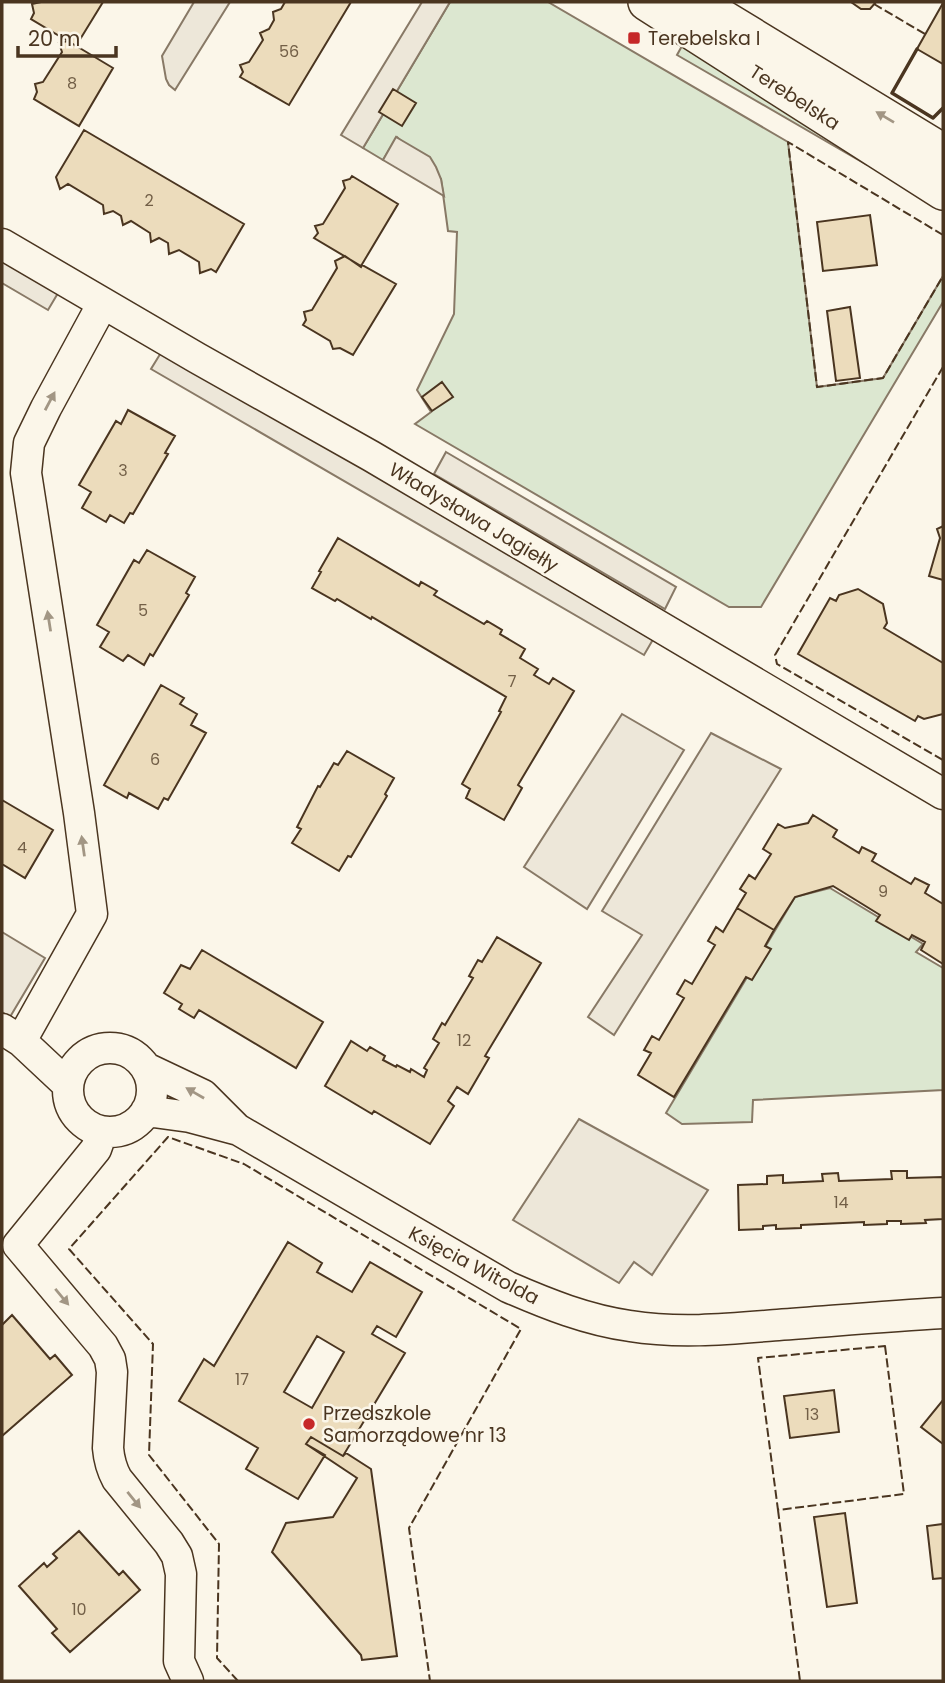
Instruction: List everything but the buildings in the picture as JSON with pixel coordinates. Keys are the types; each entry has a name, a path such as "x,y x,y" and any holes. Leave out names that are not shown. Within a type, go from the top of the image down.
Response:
{"street":[{"name":"Terebelska","path":"647,2 943,191"},
{"name":"Terebelska","path":"695,2 943,153"},
{"name":"Władysława Jagiełły","path":"2,244 371,456 943,794"},
{"path":"11,1035 92,914 26,473 29,443 103,303"},
{"path":"11,1035 86,1055"},
{"path":"11,1035 68,1085"},
{"path":"112,1047 126,1050 137,1057 146,1068 152,1089 151,1100 138,1121 128,1128 116,1132 102,1132 88,1126 76,1115 68,1101 68,1085 74,1068 86,1055 99,1049 112,1047"},
{"name":"Księcia Witolda","path":"146,1068 202,1095 237,1129 508,1287 586,1317 630,1326 677,1331 943,1313"},
{"name":"Księcia Witolda","path":"146,1111 190,1117 237,1129"},
{"path":"102,1132 96,1149 18,1245 103,1346 110,1359 112,1372 109,1460 117,1479 177,1556 181,1574 178,1661 188,1681"}],"green space":[{"path":"450,2 548,2 788,142 817,387 883,378 943,276 943,302 761,607 729,607 415,424 431,412 417,390 454,314 457,232 448,231 441,179 397,137 383,160 363,148"},
{"path":"682,46 749,85 867,165 677,55"},
{"path":"830,888 923,944 916,952 943,968 943,1090 753,1100 752,1122 682,1124 666,1113 795,897"}],"shaded area":[{"path":"194,2 230,2 175,90 166,79 162,56"},
{"path":"422,2 450,2 363,148 341,135"},
{"path":"396,137 430,157 441,179 444,196 383,160"},
{"path":"2,254 61,288 48,310 2,283"},
{"path":"162,351 655,636 644,655 151,369"},
{"path":"446,452 676,587 665,609 434,474"},
{"path":"622,714 684,750 587,909 524,867"},
{"path":"711,733 781,769 614,1035 588,1017 642,935 602,911"},
{"path":"2,932 45,958 10,1017 2,1012"},
{"path":"579,1119 708,1190 652,1275 634,1262 619,1283 513,1220"}],"fence":[{"path":"874,4 925,34"},
{"path":"943,235 788,142 817,387 883,378 943,276"},
{"path":"943,367 775,655 777,664 943,760"},
{"path":"238,1681 217,1658 219,1544 149,1455 153,1344 69,1249 168,1137 244,1164 521,1329 409,1528 430,1681"},
{"path":"885,1346 904,1494 778,1510 758,1358 885,1346"},
{"path":"778,1510 800,1681"}],"wall":[{"path":"917,49 892,93 933,118 943,108"}],"place":[{"name":"Terebelska I","path":"634,38"},
{"name":"Przedszkole Samorządowe nr 13","path":"309,1424"}]}
